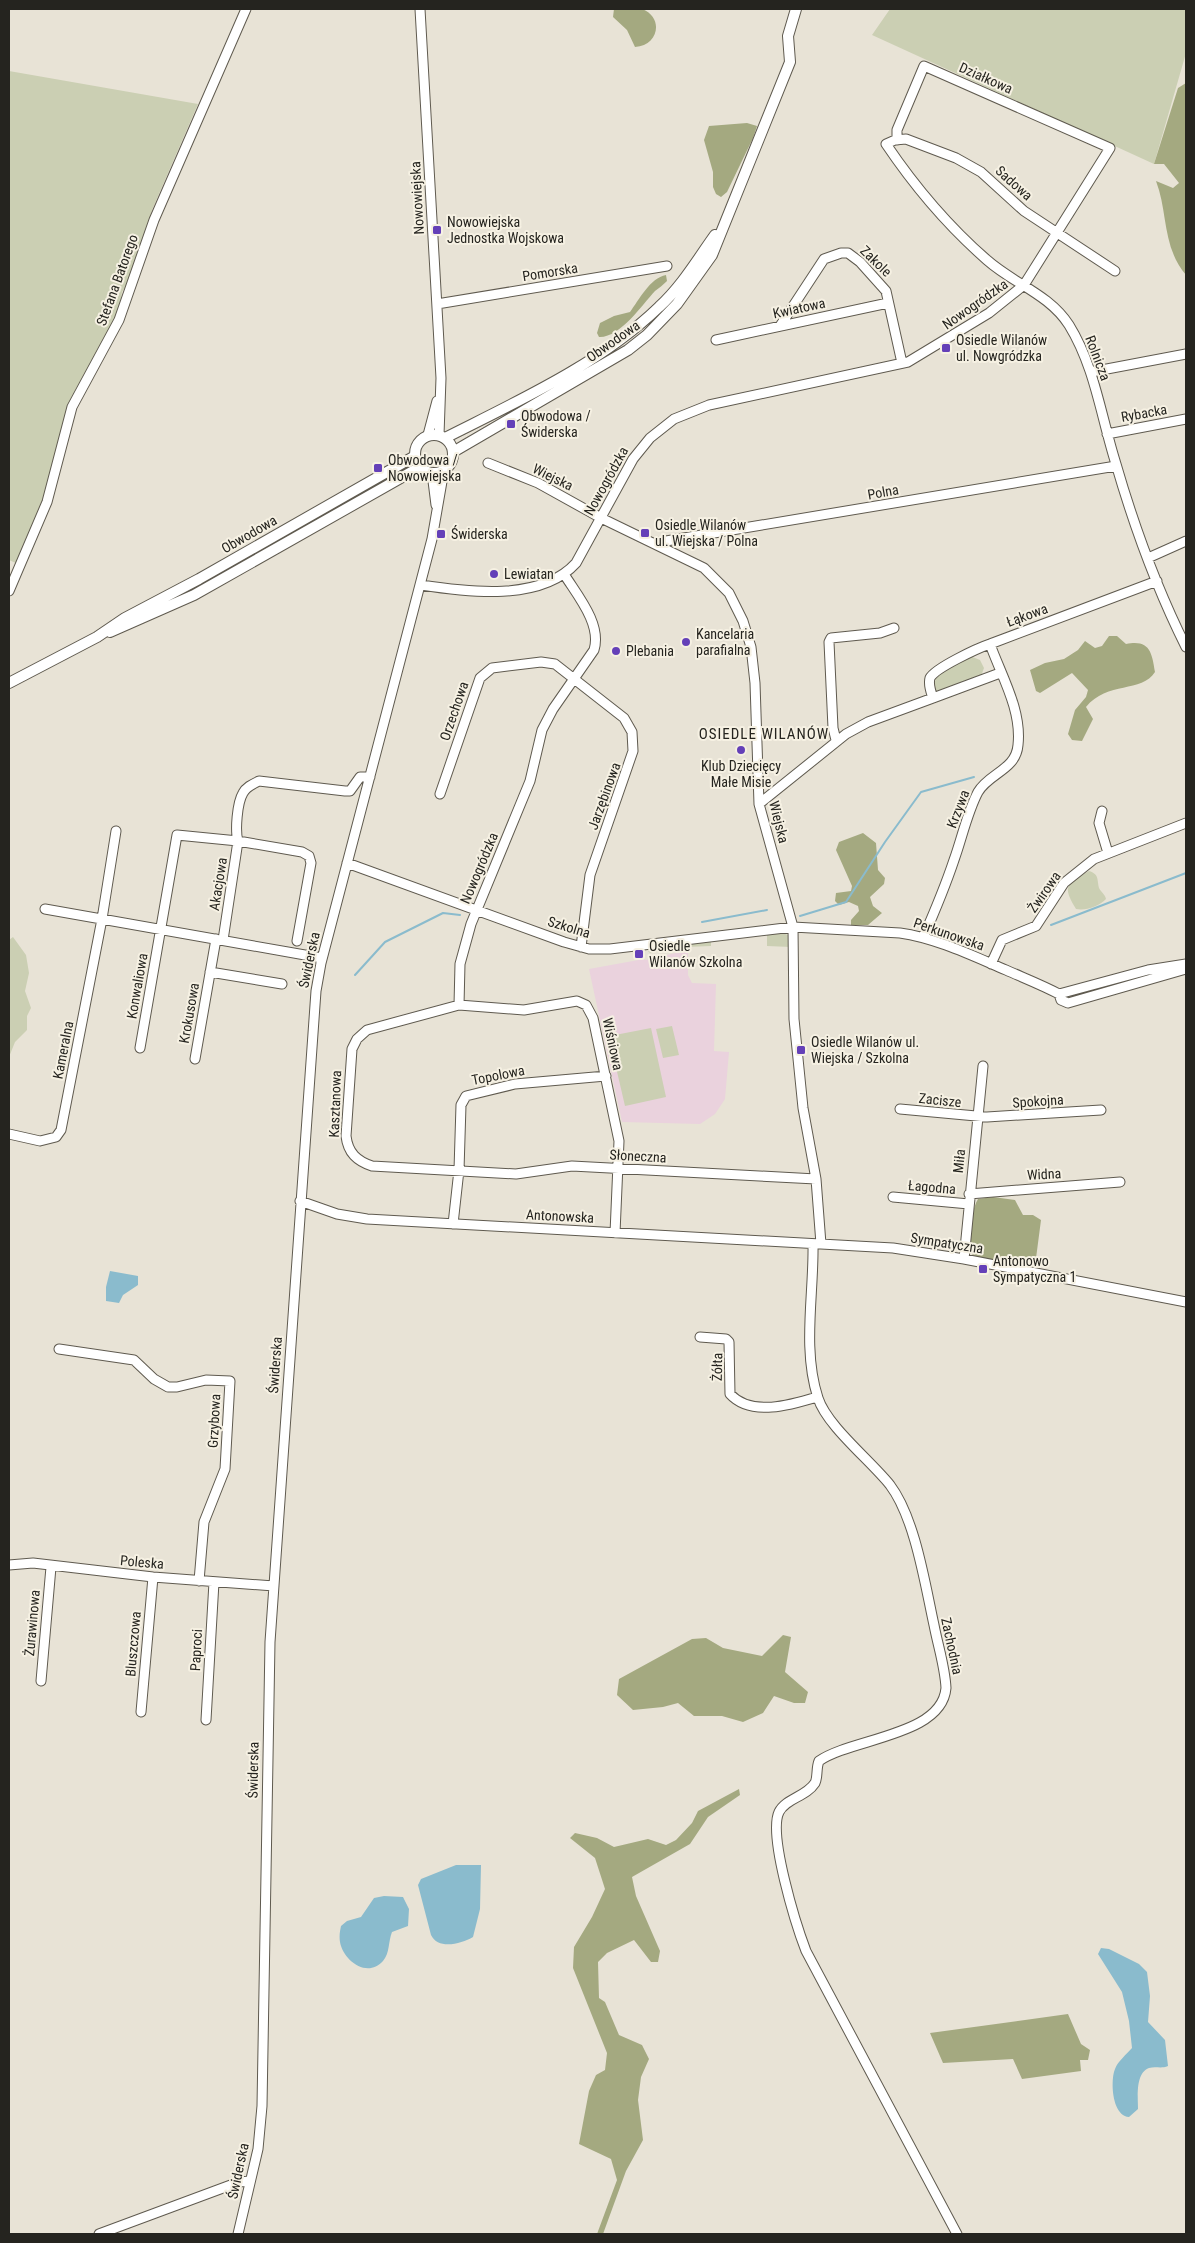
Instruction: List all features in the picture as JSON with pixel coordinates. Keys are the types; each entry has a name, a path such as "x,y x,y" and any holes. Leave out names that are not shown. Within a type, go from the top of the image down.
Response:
{"main road":[{"name":"Obwodowa","path":"453,452 628,350 647,335 692,286 712,255 722,226 790,62 788,36 796,9"},
{"name":"Obwodowa","path":"428,435 442,437 585,364 618,342 643,322 676,290 722,226"},
{"path":"428,435 417,443 415,456 420,467 432,473 444,470 451,462 453,452 442,437"},
{"name":"Obwodowa","path":"9,683 97,637 125,618 415,456"},
{"name":"Obwodowa","path":"97,637 127,626 194,595 420,467"}],"street":[{"name":"Stefana Batorego","path":"9,591 47,502 72,407 119,320 154,220 246,9"},
{"name":"Nowowiejska","path":"420,9 437,304 442,437"},
{"name":"Działkowa","path":"897,140 897,130 924,66 1110,148"},
{"name":"Sadowa","path":"897,140 906,139 981,172 1024,211 1115,271"},
{"name":"Rolnicza","path":"897,140 886,144 938,213 987,260 1050,302 1064,319 1083,351 1091,372 1116,466 1148,558 1186,647"},
{"name":"Nowogródzka","path":"459,1006 460,964 476,908 527,789 545,724 594,650 596,636 592,622 564,574 576,563 626,469 639,451 664,425 683,414 709,405 902,363 916,358 970,326 1009,298 1024,284 1110,148"},
{"name":"Zakole","path":"780,326 824,259 841,253 852,255 886,291 902,363"},
{"name":"Pomorska","path":"437,304 667,266"},
{"name":"Kwiatowa","path":"716,340 888,303"},
{"path":"1091,372 1186,354"},
{"name":"Nowowiejska","path":"428,435 440,386"},
{"name":"Rybacka","path":"1107,434 1186,419"},
{"name":"Wiejska","path":"488,463 538,483 601,518 709,572 729,594 743,621 751,647 755,683 759,804 793,928 793,1011 803,1108 816,1179 817,1244"},
{"name":"Polna","path":"654,543 1116,466"},
{"name":"Świderska","path":"238,2234 258,2149 262,2106 267,1720 274,1586 313,1020 322,958 421,585 438,510 444,470"},
{"name":"Świderska","path":"432,473 438,510"},
{"path":"1148,558 1186,541"},
{"path":"421,585 479,592 505,591 533,586 564,574"},
{"name":"Łąkowa","path":"933,698 929,684 933,675 990,644 1157,581"},
{"path":"836,740 829,665 829,642 832,638 880,633 894,628"},
{"name":"Krzywa","path":"923,938 954,861 976,796 986,782 1011,764 1017,752 1017,718 990,644"},
{"name":"Orzechowa","path":"440,794 480,678 488,670 501,666 547,662 560,666 574,678"},
{"path":"759,804 836,740 868,722 1000,673"},
{"name":"Jarzębinowa","path":"574,678 624,718 630,726 634,741 631,760 590,875 581,947"},
{"path":"238,842 235,831 242,794 251,785 259,781 350,791 360,778 370,778"},
{"path":"1102,812 1099,823 1108,853"},
{"name":"Żwirowa","path":"991,964 1002,940 1036,926 1064,884 1088,862 1186,823"},
{"path":"102,919 116,831"},
{"name":"Konwaliowa","path":"140,1048 162,929 176,835 238,842"},
{"name":"Akacjowa","path":"220,939 238,842 302,852 309,856 311,863 297,941"},
{"name":"Szkolna","path":"348,863 581,947 610,949 793,928"},
{"path":"45,909 322,958"},
{"name":"Kameralna","path":"9,1134 40,1141 56,1138 61,1130 102,919"},
{"name":"Perkunowska","path":"793,928 900,933 923,938 991,964 1059,994 1065,1003 1075,1002 1186,969"},
{"name":"Krokusowa","path":"195,1059 210,972 220,939"},
{"path":"1059,994 1148,970 1186,964"},
{"name":"Krokusowa","path":"210,972 282,984"},
{"name":"Wiśniowa","path":"445,1008 459,1006 515,1010 581,1002 592,1013 617,1130 619,1169 615,1233"},
{"name":"Kasztanowa","path":"445,1008 372,1028 356,1039 351,1055 346,1136 349,1149 354,1157 372,1166 459,1170"},
{"name":"Miła","path":"964,1259 983,1066"},
{"name":"Topolowa","path":"453,1224 459,1170 461,1105 466,1096 515,1084 606,1076"},
{"name":"Zacisze","path":"900,1109 977,1116"},
{"name":"Spokojna","path":"977,1116 1017,1116 1100,1110"},
{"name":"Słoneczna","path":"459,1170 528,1174 564,1166 816,1179"},
{"name":"Widna","path":"969,1199 1120,1182"},
{"name":"Łagodna","path":"893,1197 969,1199"},
{"name":"Antonowska","path":"300,1201 351,1217 817,1244"},
{"name":"Sympatyczna","path":"817,1244 893,1248 964,1259 1186,1302"},
{"name":"Zachodnia","path":"817,1244 810,1344 811,1363 818,1397 829,1418 890,1486 903,1508 910,1527 927,1595 946,1688 942,1703 925,1720 819,1761 816,1781 810,1789 780,1809 777,1817 778,1833 794,1918 806,1951 957,2234"},
{"name":"Żółta","path":"700,1337 726,1339 729,1342 730,1394 742,1404 755,1406 798,1403 818,1397"},
{"name":"Grzybowa","path":"59,1349 134,1360 154,1380 168,1387 177,1388 206,1380 230,1381 225,1469 204,1522 199,1581"},
{"name":"Poleska","path":"9,1565 33,1563 153,1577 274,1586"},
{"name":"Żurawinowa","path":"41,1681 50,1566"},
{"name":"Bluszczowa","path":"141,1712 153,1577"},
{"name":"Paproci","path":"206,1720 214,1582"},
{"path":"99,2234 239,2182 250,2182"}],"shaded area":[{"path":"688,950 688,975 692,983 716,984 714,1051 729,1052 725,1099 715,1114 700,1124 622,1122 589,969 646,960"}],"green space":[{"path":"639,8 649,13 654,18 656,24 654,37 649,42 635,47 627,30 613,17 614,9"},
{"path":"890,9 1186,9 1186,53 1154,164 872,35"},
{"path":"9,71 198,104 152,210 139,259 132,277 122,292 120,304 111,326 70,400 46,494 18,564 9,560"},
{"path":"1186,83 1186,275 1178,264 1169,241 1156,181 1173,188 1179,183 1164,164 1154,164 1178,88"},
{"path":"747,123 757,126 753,138 727,192 721,197 716,194 713,187 713,172 704,140 709,126"},
{"path":"666,275 667,281 655,291 623,327 607,336 599,337 597,333 600,323 614,316 630,312 650,285 655,280"},
{"path":"1109,636 1117,636 1126,644 1134,643 1145,646 1151,653 1155,672 1142,683 1114,690 1094,699 1086,707 1093,719 1082,741 1072,740 1068,734 1075,710 1086,697 1088,690 1072,673 1040,693 1036,691 1030,670 1045,663 1064,659 1078,650 1085,641 1095,648 1102,646"},
{"path":"970,656 980,660 984,668 981,676 936,693 934,685 937,675"},
{"path":"863,833 876,843 878,870 885,878 884,884 870,897 873,906 882,913 868,925 851,925 851,920 859,911 858,906 849,902 839,905 835,901 836,893 851,891 852,886 836,850 839,842"},
{"path":"1089,871 1096,875 1099,888 1106,899 1092,907 1076,909 1069,895 1069,886 1075,879"},
{"path":"783,933 790,936 791,947 767,946 767,935"},
{"path":"13,937 26,955 29,973 25,991 31,1008 27,1016 27,1030 15,1042 9,1057 9,940"},
{"path":"711,941 711,946 685,947 650,953 648,951 662,947"},
{"path":"611,1019 615,1035 651,1028 666,1097 625,1106 605,1020"},
{"path":"672,1026 679,1055 663,1058 656,1029"},
{"path":"993,1197 1015,1200 1023,1215 1033,1215 1041,1220 1035,1266 1031,1268 973,1256 970,1235 971,1219 975,1205 978,1199"},
{"path":"783,1635 791,1637 785,1672 808,1692 805,1703 794,1703 774,1696 763,1713 743,1722 722,1716 694,1716 678,1703 663,1707 633,1710 617,1695 619,1679 692,1639 706,1638 723,1648 762,1656"},
{"path":"739,1789 740,1795 708,1817 690,1844 632,1877 636,1896 660,1951 658,1962 651,1962 634,1940 607,1953 598,1962 599,1998 605,2002 619,2035 642,2045 649,2059 641,2077 638,2100 643,2140 626,2171 603,2234 597,2234 617,2180 611,2159 579,2144 589,2091 596,2075 605,2070 607,2053 573,1968 574,1947 592,1917 605,1889 595,1858 570,1838 575,1833 597,1838 614,1847 648,1839 666,1845 676,1840 692,1823 698,1811"},
{"path":"1068,2014 1081,2044 1090,2050 1088,2060 1080,2060 1081,2071 1022,2079 1013,2059 943,2063 930,2033"}],"water":[{"path":"110,1271 138,1276 138,1285 123,1295 119,1303 106,1301 106,1287"},
{"path":"456,1865 481,1865 480,1909 473,1937 462,1942 444,1944 434,1940 431,1935 418,1885 421,1879"},
{"path":"384,1896 403,1897 409,1909 408,1926 392,1932 387,1954 383,1961 377,1966 363,1968 351,1961 342,1949 340,1942 341,1926 347,1921 361,1917 374,1898"},
{"path":"1101,1948 1109,1949 1139,1964 1147,1972 1150,1996 1148,2022 1165,2040 1168,2066 1149,2068 1141,2075 1138,2086 1138,2109 1129,2117 1123,2115 1116,2105 1113,2074 1116,2066 1132,2048 1129,2021 1122,1992 1098,1954"}],"waterway":[{"path":"800,916 846,902 885,842 921,792 974,777"},
{"path":"1051,925 1186,873"},
{"path":"702,922 767,910"},
{"path":"355,975 385,942 443,913 460,915"}],"place":[{"name":"Nowowiejska Jednostka Wojskowa","path":"437,230"},
{"name":"Osiedle Wilanów ul. Nowgródzka","path":"946,348"},
{"name":"Obwodowa / Świderska","path":"511,424"},
{"name":"Obwodowa / Nowowiejska","path":"378,468"},
{"name":"Osiedle Wilanów ul. Wiejska / Polna","path":"645,533"},
{"name":"Świderska","path":"441,534"},
{"name":"Lewiatan","path":"494,574"},
{"name":"Kancelaria parafialna","path":"686,642"},
{"name":"Plebania","path":"616,651"},
{"name":"Klub Dziecięcy Małe Misie","path":"741,750"},
{"name":"Osiedle Wilanów Szkolna","path":"639,954"},
{"name":"Osiedle Wilanów ul. Wiejska / Szkolna","path":"801,1050"},
{"name":"Antonowo Sympatyczna 1","path":"983,1269"}],"district":[{"name":"OSIEDLE WILANÓW","path":"764,734"}]}
